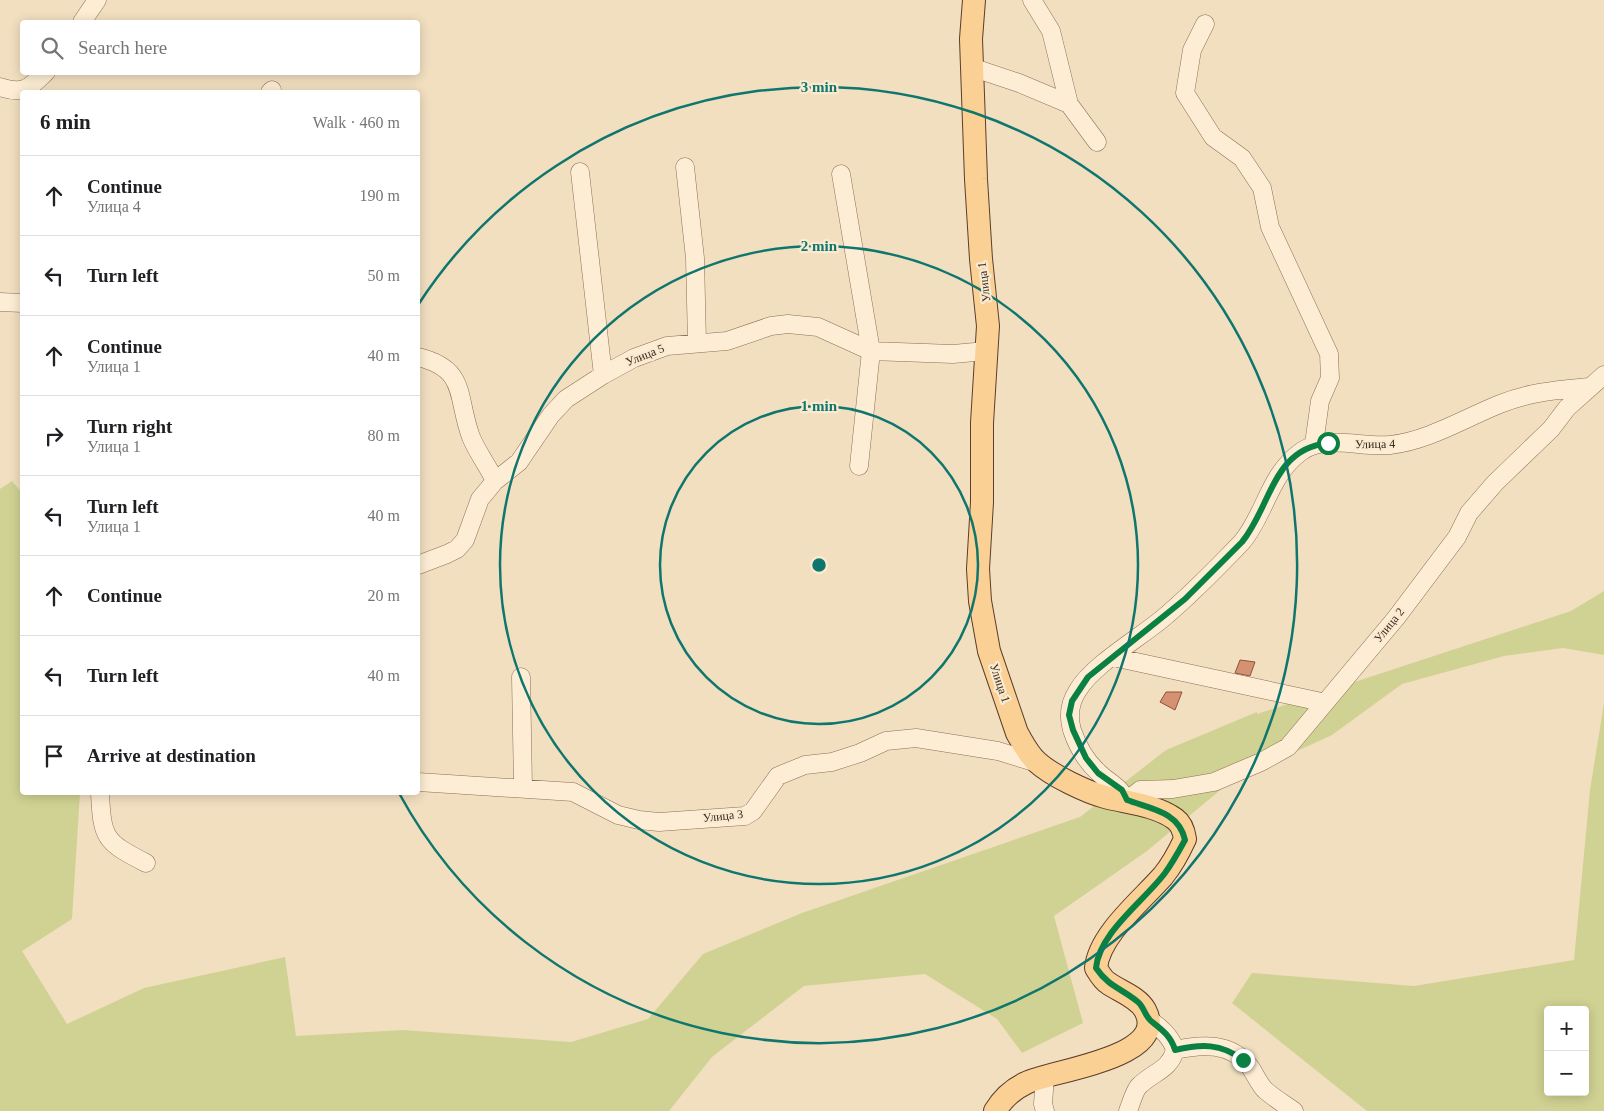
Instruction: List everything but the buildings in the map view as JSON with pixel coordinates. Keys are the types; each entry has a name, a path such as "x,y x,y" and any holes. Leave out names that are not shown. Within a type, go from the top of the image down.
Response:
{"main road":[{"name":"Улица 1","path":"974,0 972,39 977,189 988,326 978,569 980,601 989,651 1017,733 1037,762 1060,777 1092,792 1105,797 1127,800 1177,820 1183,830 1185,840 1165,874 1105,941 1097,955 1096,968 1105,982 1139,1002 1148,1019"},
{"path":"995,1111 1011,1091 1045,1076 1096,1063 1136,1046 1145,1037 1148,1019"}],"street":[{"path":"83,20 97,0"},
{"path":"1032,0 1051,31 1069,104 1097,142"},
{"path":"1127,800 1122,790 1098,773 1086,758 1073,730 1069,715 1072,701 1078,689 1088,677 1185,599 1250,533 1274,480 1283,468 1314,444 1320,401 1330,378 1329,354 1270,227 1262,188 1242,158 1213,137 1185,93 1192,50 1205,24"},
{"path":"974,68 1020,83 1069,104"},
{"path":"25,90 31,87 43,75"},
{"path":"0,87 14,92 20,91"},
{"path":"685,167 695,258 697,342"},
{"path":"580,172 603,375"},
{"path":"840,174 871,351 859,466"},
{"path":"0,302 20,303"},
{"name":"Улица 5","path":"420,564 457,549 465,540 480,499 495,481 519,462 551,415 566,399 634,358 666,346 727,340 771,326 793,324 818,328 871,351 953,354 986,351"},
{"path":"420,358 438,363 449,371 457,382 471,437 495,481"},
{"name":"Улица 2","path":"1127,800 1140,790 1173,788 1214,782 1261,762 1288,747 1396,618 1457,537 1476,506 1589,387 1604,375"},
{"name":"Улица 4","path":"1314,444 1380,446 1399,444 1418,439 1524,395 1544,391 1589,387"},
{"path":"1113,657 1317,701"},
{"path":"521,677 523,787"},
{"name":"Улица 3","path":"420,782 523,787 573,792 618,815 659,822 745,816 753,811 771,783 778,776 805,765 832,762 860,753 886,741 916,738 998,751 1037,762"},
{"path":"100,795 101,819 108,838 117,848 146,863"},
{"path":"1128,1111 1138,1086 1166,1066 1173,1058 1175,1050 1169,1037 1160,1027 1148,1019"},
{"path":"1175,1050 1205,1045 1220,1046 1233,1052 1249,1066 1264,1089 1294,1111"},
{"path":"1045,1076 1043,1104 1045,1111"}],"green space":[{"path":"12,481 20,491 20,795 80,795 72,919 22,951 67,1024 144,988 285,957 296,1036 403,1030 571,1042 648,1019 703,954 802,913 1080,817 1166,750 1257,712 1257,714 1571,611 1604,591 1604,655 1563,648 1504,656 1402,684 1332,735 1230,782 1147,851 1054,916 1083,1023 1022,1053 997,1019 925,974 804,986 712,1057 669,1111 0,1111 0,489"},
{"path":"1604,703 1604,1111 1367,1111 1232,1003 1252,973 1414,986 1574,960 1590,790"}],"route":[{"path":"1243,1060 1233,1052 1220,1046 1190,1046 1175,1050 1169,1037 1160,1027 1148,1019 1139,1002 1105,982 1096,968 1097,955 1105,941 1165,874 1185,840 1183,830 1177,820 1127,800 1122,790 1098,773 1086,758 1073,730 1069,715 1072,701 1078,689 1088,677 1185,599 1250,533 1274,480 1283,468 1314,444 1328,443"}]}
